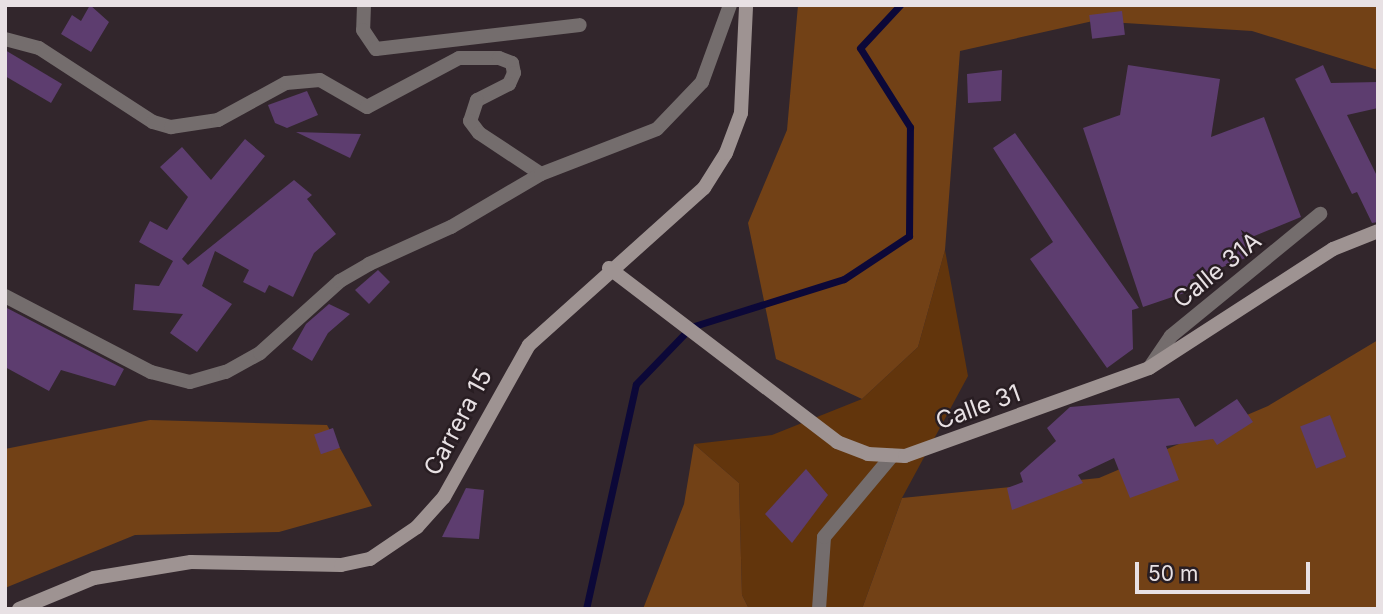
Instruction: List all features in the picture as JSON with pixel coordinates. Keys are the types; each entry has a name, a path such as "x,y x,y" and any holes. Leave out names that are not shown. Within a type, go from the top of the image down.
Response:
{"main road":[{"name":"Carrera 15","path":"19,609 106,576 191,562 341,565 370,559 396,544 444,497 529,345 609,268 704,188 726,153 741,113 747,5"},
{"name":"Calle 31","path":"609,268 836,442 868,454 892,456 954,441 1149,368 1334,249 1378,231"}],"street":[{"path":"364,5 363,30 376,48 580,25"},
{"path":"5,296 151,372 178,381 203,380 260,353 340,281 451,227 541,174 657,129 702,82 730,5"},
{"path":"5,39 39,48 153,122 171,127 218,120 286,83 320,80 367,107 459,58 499,58 512,63 514,73 509,84 477,100 470,121 479,132 541,174"},
{"name":"Calle 31A","path":"1149,368 1171,336 1320,214"},
{"path":"819,609 824,537 892,456"}],"shaded area":[{"path":"798,5 1378,5 1378,70 1252,31 1093,21 960,51 945,250 918,347 862,399 776,359 748,223 787,130"},
{"path":"945,250 968,376 902,498 862,609 749,609 742,595 739,483 694,444 772,435 862,399 918,347"},
{"path":"1378,340 1378,609 862,609 902,498 1099,478 1268,406"},
{"path":"150,420 327,425 372,506 279,532 135,535 5,588 5,449"},
{"path":"694,444 739,483 742,595 749,609 643,609 684,504"}],"building":[{"path":"90,5 109,22 91,52 61,34 72,15 81,21"},
{"path":"1122,11 1125,35 1092,39 1089,15"},
{"path":"5,50 62,84 51,103 5,76"},
{"path":"1128,65 1220,79 1211,137 1264,117 1301,217 1247,239 1253,255 1190,280 1193,290 1143,307 1083,128 1120,115"},
{"path":"1323,65 1331,83 1378,82 1378,108 1347,115 1378,178 1378,222 1372,223 1357,192 1352,194 1295,79"},
{"path":"1002,70 1001,101 968,103 967,74"},
{"path":"307,91 318,115 287,128 275,123 268,105"},
{"path":"296,132 361,134 350,158"},
{"path":"1015,133 1139,308 1132,310 1133,349 1107,368 1030,259 1053,242 993,148"},
{"path":"245,139 265,156 182,259 188,265 294,180 312,195 307,199 336,234 314,253 293,297 269,285 265,293 243,282 249,270 215,251 202,286 232,304 197,352 170,333 183,314 133,310 135,284 159,286 173,261 139,242 150,221 167,230 188,197 160,167 182,147 211,180"},
{"path":"378,270 390,282 369,304 355,290"},
{"path":"329,304 350,314 328,333 312,361 292,349 306,324"},
{"path":"5,307 124,369 115,386 61,370 49,391 5,367"},
{"path":"1179,398 1195,427 1237,399 1253,422 1217,445 1213,439 1166,446 1179,480 1130,498 1114,458 1078,475 1083,483 1012,510 1007,488 1023,482 1020,473 1056,441 1047,428 1070,407"},
{"path":"1330,415 1346,457 1316,468 1300,426"},
{"path":"333,428 340,448 321,454 314,435"},
{"path":"806,469 828,495 792,543 765,514"},
{"path":"466,488 484,490 479,539 442,537"}],"waterway":[{"path":"586,609 636,384 691,327 844,279 909,236 910,127 860,48 900,5"}]}
